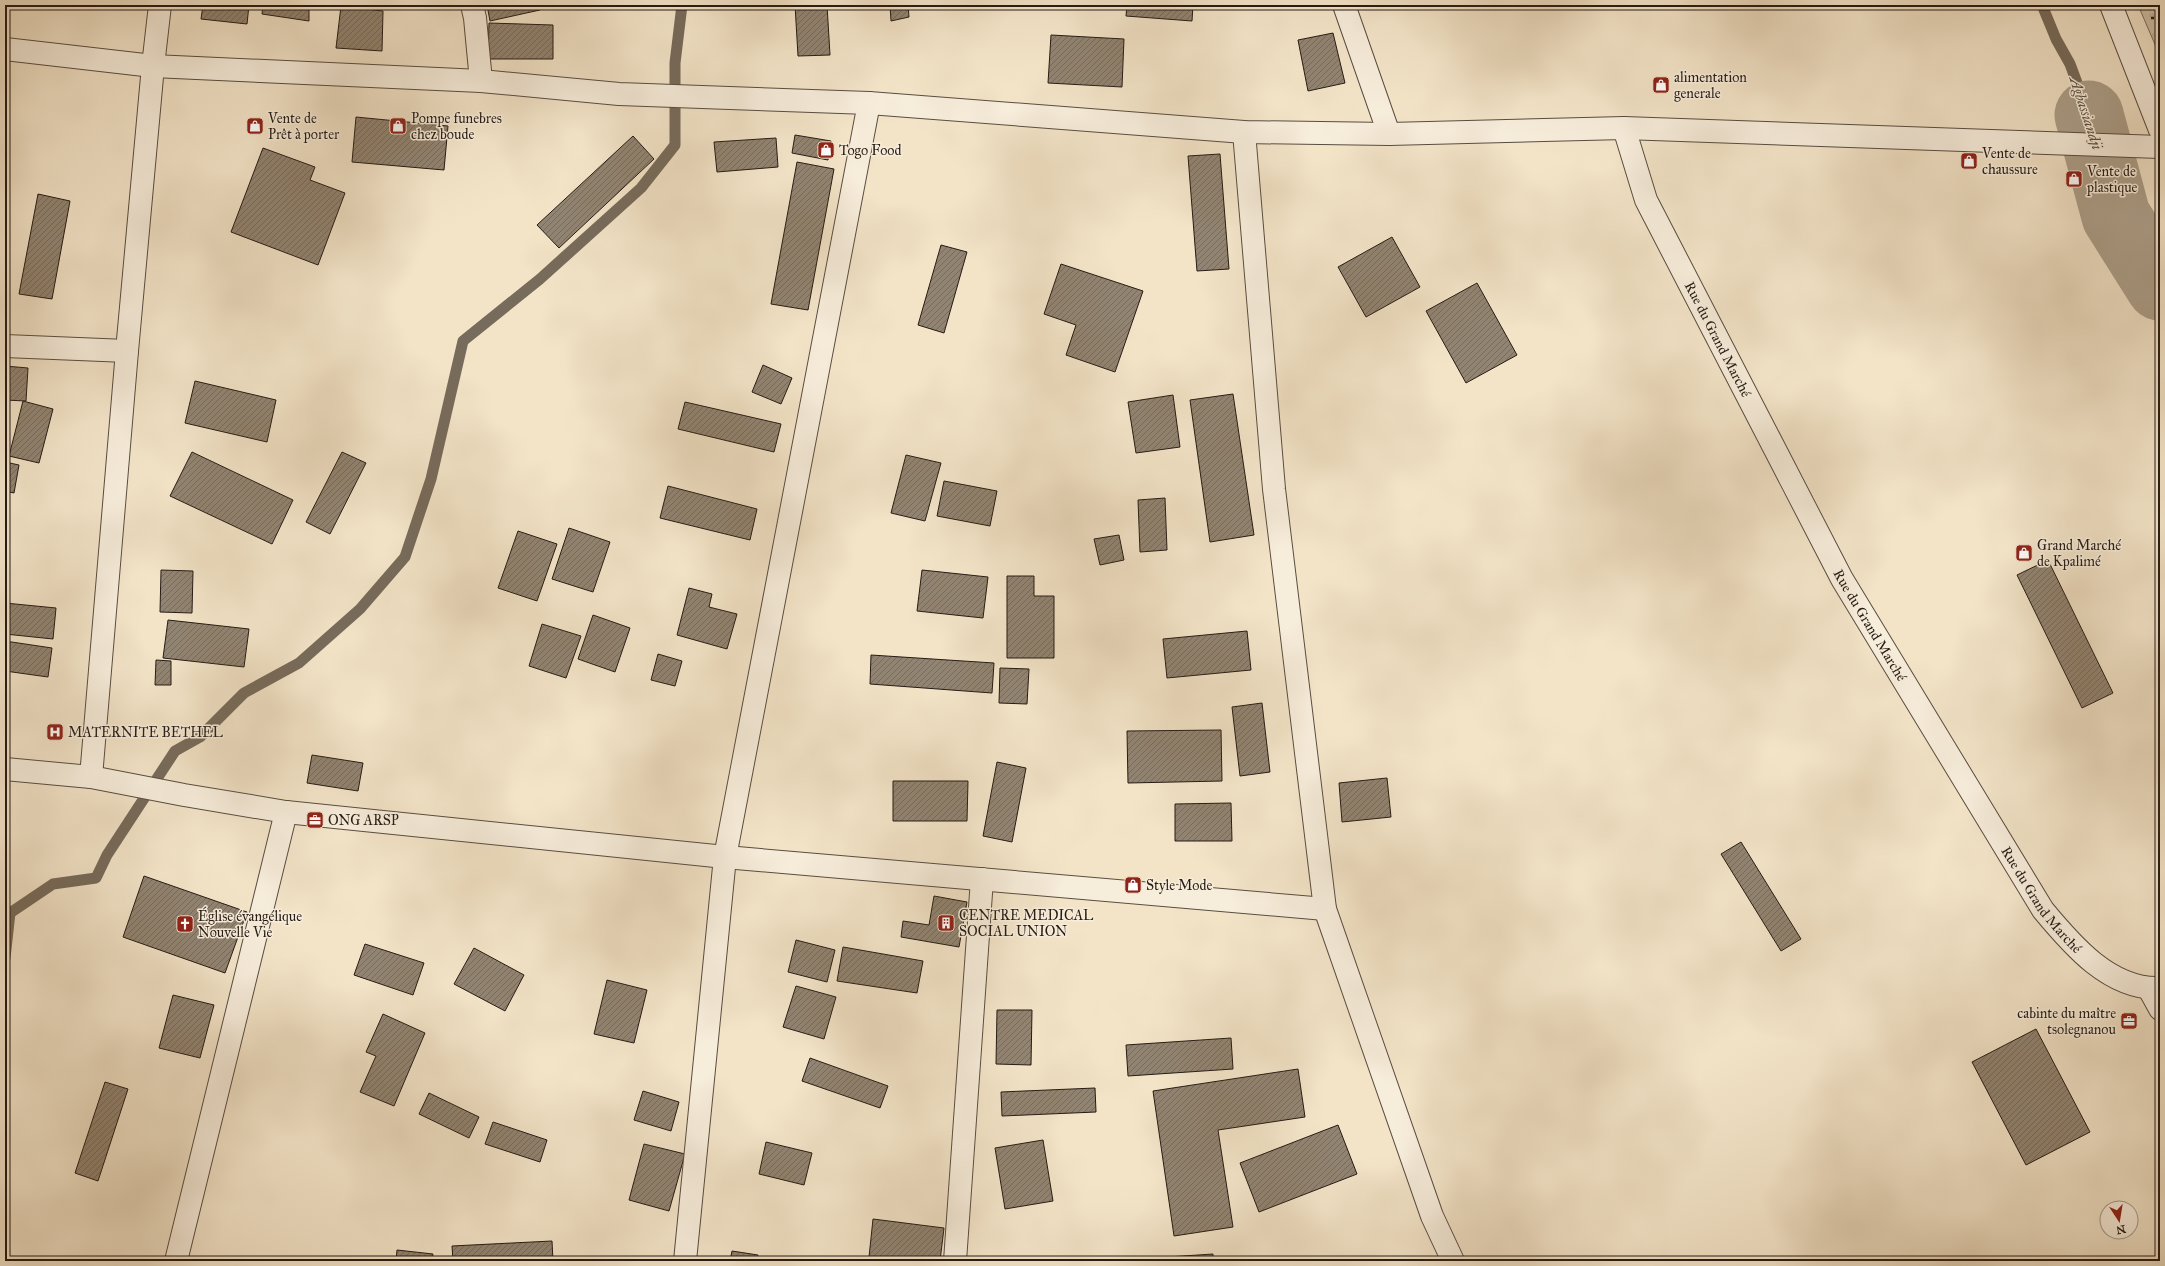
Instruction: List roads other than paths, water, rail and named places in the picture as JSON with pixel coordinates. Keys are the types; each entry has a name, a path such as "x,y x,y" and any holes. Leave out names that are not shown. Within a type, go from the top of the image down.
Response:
{"street":[{"path":"91,776 127,351 160,5"},
{"path":"472,5 475,18 481,81"},
{"path":"1344,5 1389,134"},
{"path":"2112,5 2160,130"},
{"path":"5,49 153,66 481,81 619,94 869,103 1244,132 1389,134 1624,128 2160,147"},
{"path":"685,1261 725,857 869,103"},
{"name":"Rue du Grand Marché","path":"1624,128 1646,200 1842,579 2043,910 2071,945 2095,964 2125,982 2154,988"},
{"path":"1244,132 1274,489 1325,909 1432,1216 1453,1261"},
{"path":"5,346 127,351"},
{"path":"5,769 91,776 184,795 286,812 725,857 1325,909"},
{"path":"176,1261 286,812"},
{"path":"955,1261 982,879"},
{"path":"2154,988 2160,1009"}],"waterway":[{"path":"5,958 10,913 53,884 96,878 107,855 175,751 200,737 244,693 299,663 360,609 405,557 431,479 463,341 540,279 641,188 675,145 675,63 682,5"},
{"name":"Agbassiandji","path":"2042,5 2056,39 2070,64 2089,115"},
{"name":"Agbassiandji","path":"2089,115 2116,216 2160,286"}],"place":[{"name":"alimentation generale","path":"1661,85"},
{"name":"Vente de Prêt à porter","path":"255,126"},
{"name":"Pompe funebres chez boude","path":"398,126"},
{"name":"Togo Food","path":"826,150"},
{"name":"Vente de chaussure","path":"1969,161"},
{"name":"Vente de plastique","path":"2074,179"},
{"name":"Grand Marché de Kpalimé","path":"2024,553"},
{"name":"MATERNITE BETHEL","path":"55,732"},
{"name":"ONG ARSP","path":"315,820"},
{"name":"Style Mode","path":"1133,885"},
{"name":"CENTRE MEDICAL SOCIAL UNION","path":"946,923"},
{"name":"Église évangélique Nouvelle Vie","path":"185,924"},
{"name":"cabinte du maître tsolegnanou","path":"2129,1021"}]}
